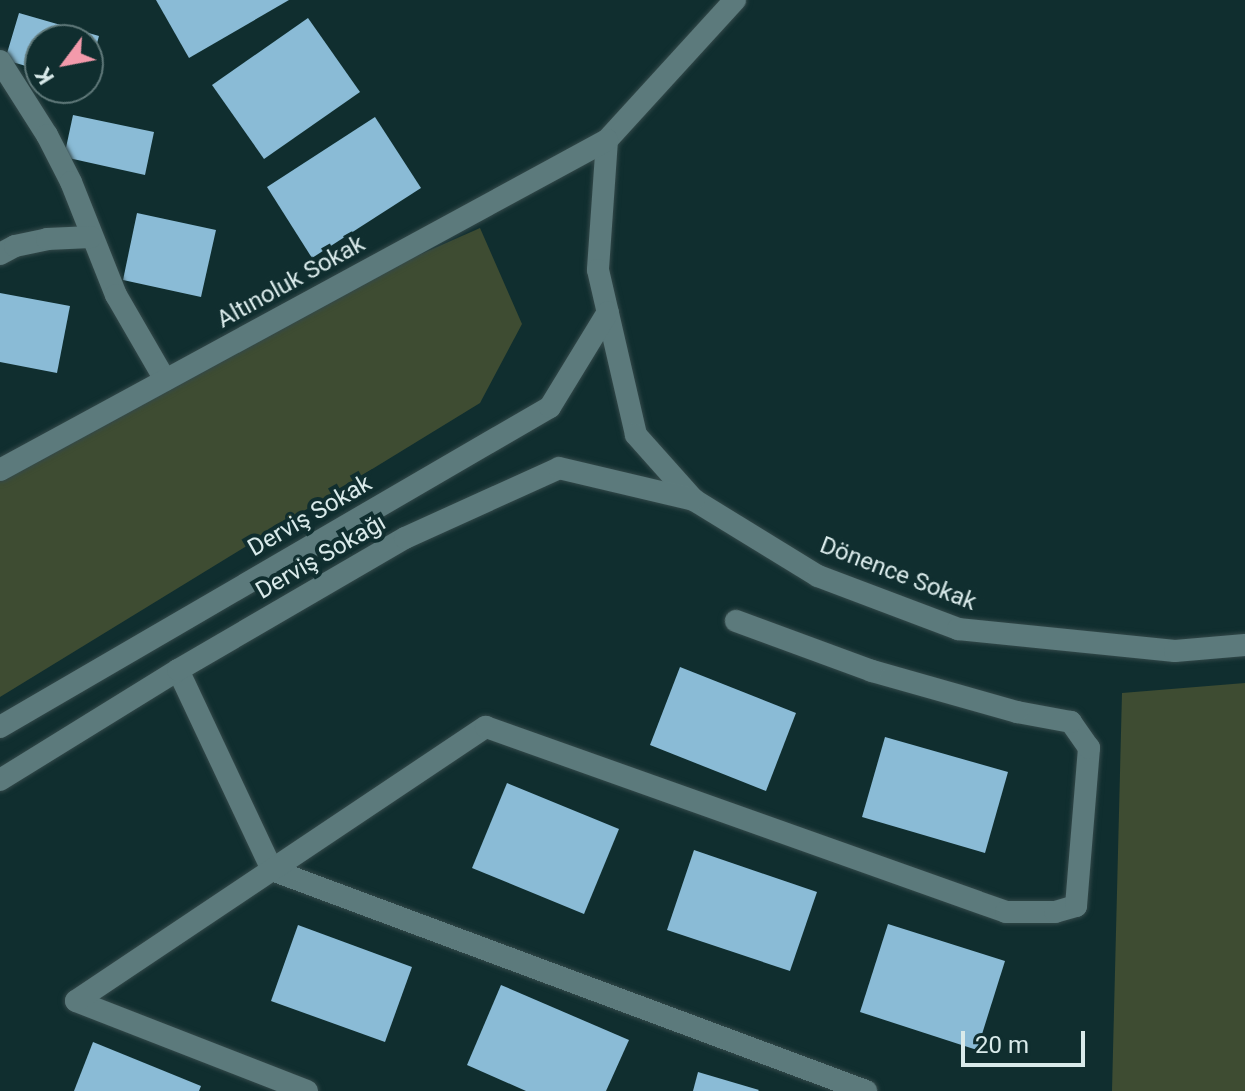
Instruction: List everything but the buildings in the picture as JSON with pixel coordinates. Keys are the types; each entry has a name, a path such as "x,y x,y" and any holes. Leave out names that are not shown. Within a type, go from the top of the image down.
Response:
{"street":[{"path":"607,140 735,0"},
{"path":"0,61 47,135 71,182 116,295 165,380"},
{"name":"Dönence Sokak","path":"607,140 598,270 636,435 694,500 818,576 958,629 1175,651 1245,645"},
{"name":"Altınoluk Sokak","path":"0,470 607,140"},
{"path":"0,254 15,246 47,239 91,237"},
{"name":"Derviş Sokak","path":"0,727 550,407 608,312"},
{"name":"Derviş Sokağı","path":"0,780 178,670 405,538 559,468 694,500"},
{"path":"307,1091 76,1001 486,727 1006,912 1055,912 1076,906 1089,748 1071,722 1017,712 872,671 736,621"},
{"path":"178,670 272,870 866,1091"}],"green space":[{"path":"480,228 522,324 480,403 0,697 0,467 317,300"},
{"path":"1245,683 1245,1091 1112,1091 1122,693"}]}
